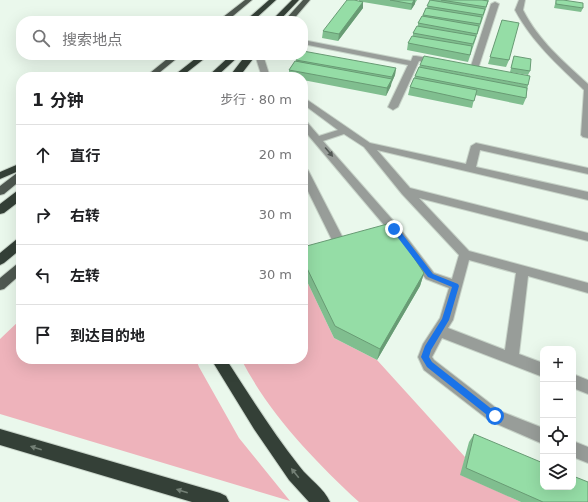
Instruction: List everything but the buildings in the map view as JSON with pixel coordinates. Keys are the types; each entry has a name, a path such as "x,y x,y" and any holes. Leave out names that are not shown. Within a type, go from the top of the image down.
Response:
{"highway":[{"path":"255,16 273,0"},
{"path":"281,16 296,0"},
{"path":"183,72 198,60"},
{"path":"217,72 230,60"},
{"path":"237,72 247,60"},
{"path":"0,176 16,168"},
{"path":"0,210 16,198"},
{"path":"0,260 16,246"},
{"path":"221,364 258,424 295,474 321,502"},
{"path":"0,437 220,502"}],"main road":[{"path":"228,16 249,0"},
{"path":"293,16 307,0"},
{"path":"155,72 171,60"},
{"path":"238,72 249,60"},
{"path":"0,191 16,179"},
{"path":"0,285 16,271"}],"lane":[{"path":"522,0 519,10 529,29 543,46 588,89 586,135 588,135"},
{"path":"474,69 495,4"},
{"path":"308,43 414,64"},
{"path":"393,107 416,58 445,64"},
{"path":"261,60 264,72"},
{"path":"308,104 366,145 406,191 466,254 588,288"},
{"path":"308,128 394,229 430,276 456,286"},
{"path":"318,139 345,131"},
{"path":"366,145 588,196"},
{"path":"470,169 476,146 588,171"},
{"path":"308,180 339,242"},
{"path":"406,191 588,237"},
{"path":"466,254 446,320 428,348 425,357 430,365 495,416 540,435"},
{"path":"511,358 523,270"},
{"path":"439,330 540,369"},
{"path":"576,382 588,387"},
{"path":"576,450 588,455"}],"shaded area":[{"path":"308,283 334,338 377,360 465,457 461,475 521,502 359,502 309,453 279,418 244,364 308,364"},
{"path":"16,324 16,364 198,364 239,438 290,501 0,414 0,339"}],"route":[{"path":"394,229 430,276 456,286 446,320 428,348 425,357 430,365 495,416"}]}
